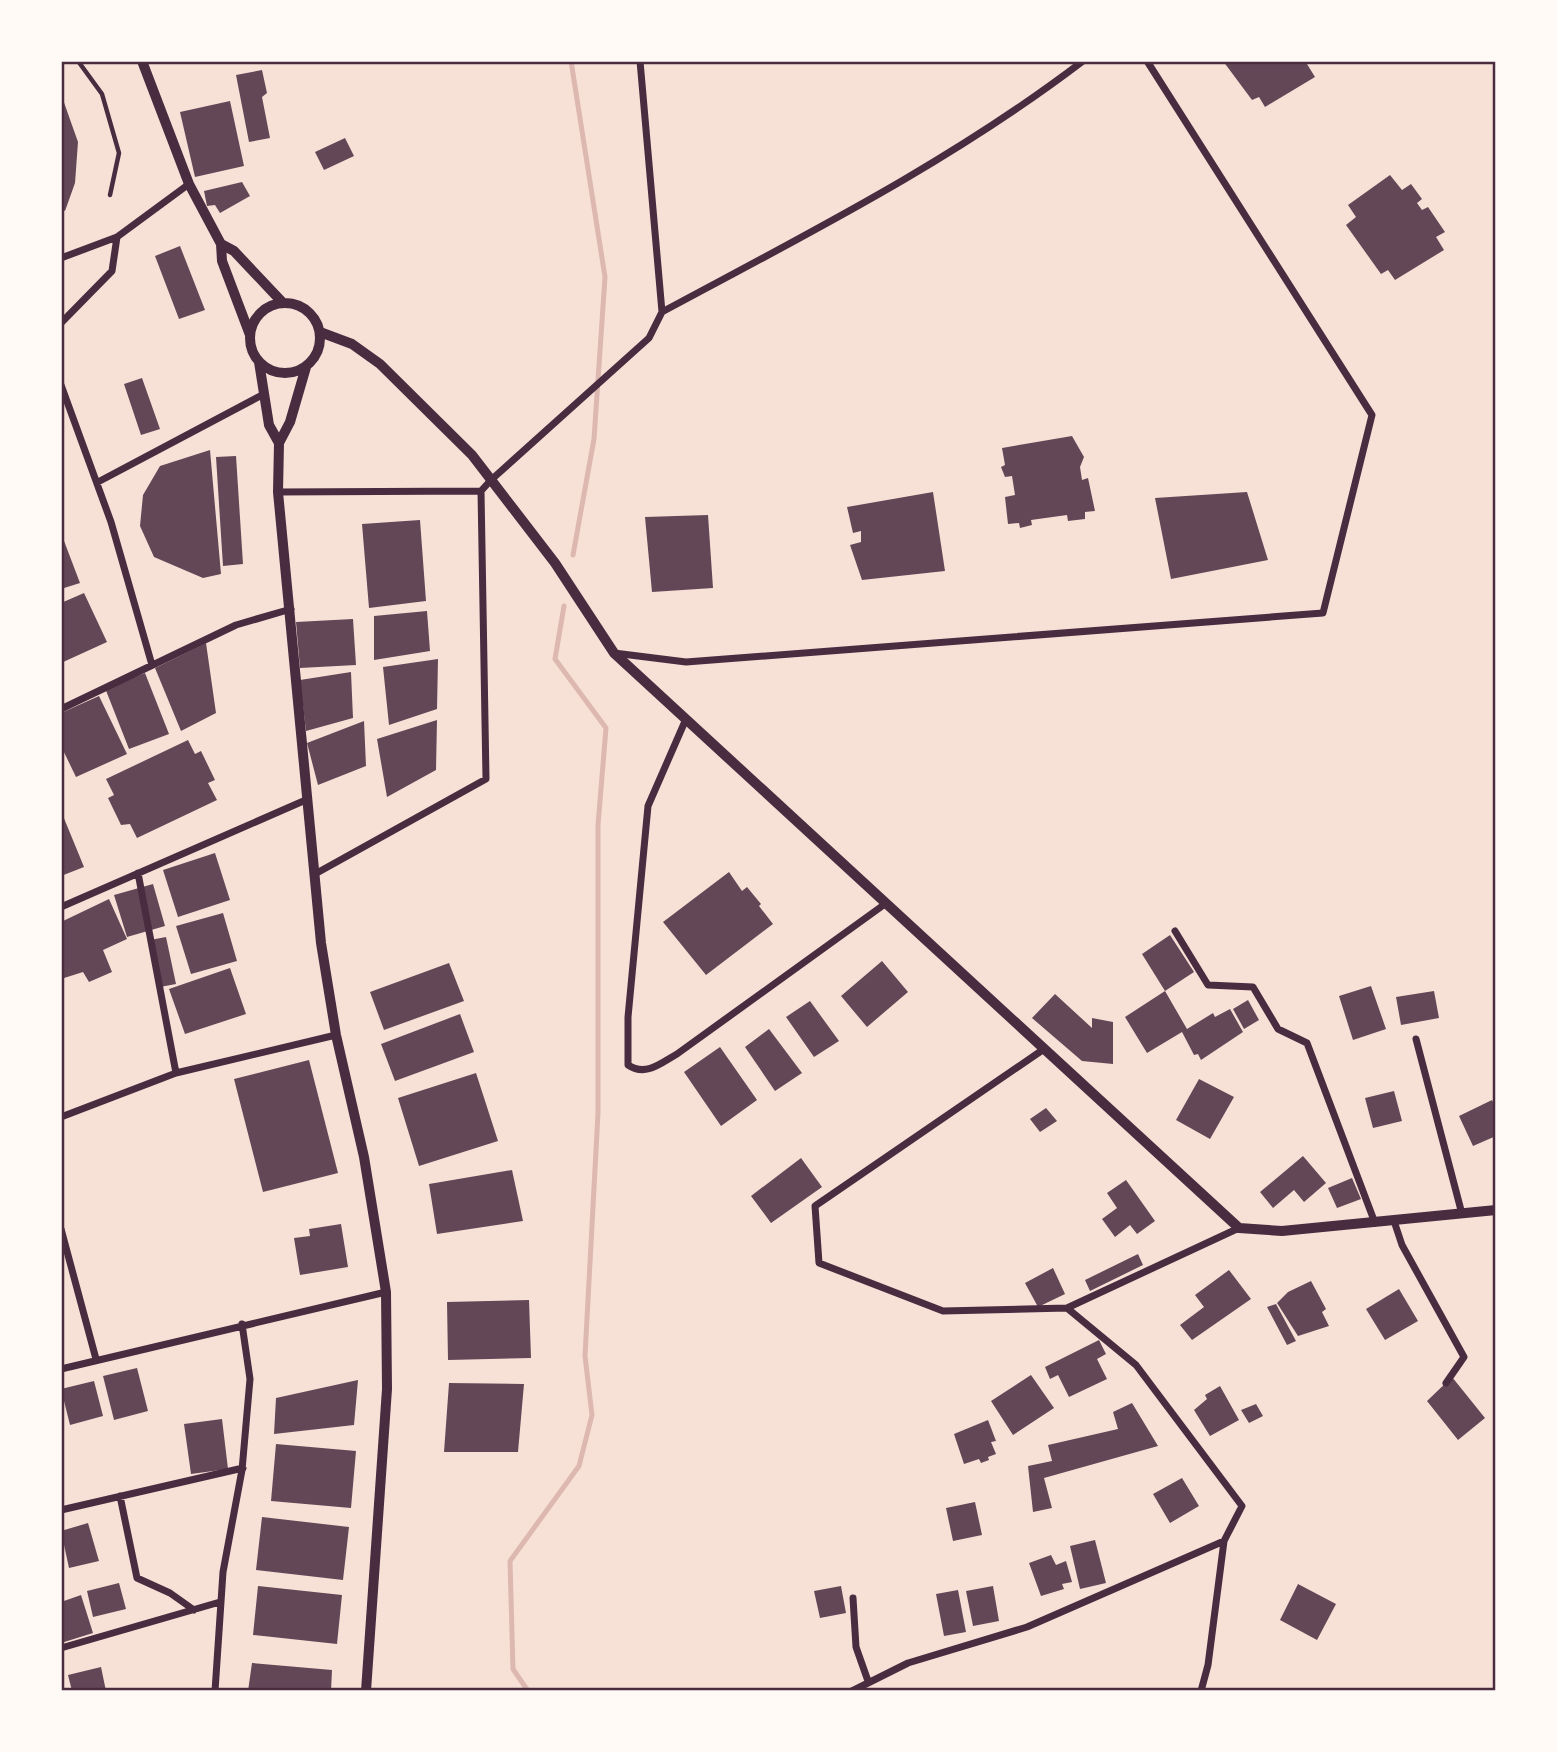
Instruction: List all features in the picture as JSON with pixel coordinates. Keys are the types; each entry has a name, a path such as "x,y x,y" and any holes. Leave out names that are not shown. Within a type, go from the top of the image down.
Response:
{"street":[{"path":"142,61 189,184 220,244 222,261 250,335 253,354 267,369 287,374 306,367"},
{"path":"640,61 663,312"},
{"path":"315,874 486,779 481,491 491,480 649,338 663,312 894,188 1016,113 1083,61"},
{"path":"614,653 686,662 1323,613 1372,415 1147,61"},
{"path":"61,258 117,237 189,184"},
{"path":"61,323 112,271 117,237"},
{"path":"220,244 234,251 284,303"},
{"path":"250,335 257,316 274,304 284,303 294,304 311,314 320,332 318,351 306,367 290,422 279,443 278,492 321,943 336,1035 364,1157 386,1292 387,1389 366,1691"},
{"path":"320,332 352,344 380,364 472,455 555,563 614,653 1239,1228"},
{"path":"259,362 269,425 279,443"},
{"path":"61,385 97,482 152,665"},
{"path":"97,482 264,394"},
{"path":"278,492 481,491"},
{"path":"61,709 236,625 291,609"},
{"path":"686,719 648,806 631,979 628,1065 642,1071 650,1070 677,1054 885,904"},
{"path":"61,907 308,799"},
{"path":"138,873 176,1073"},
{"path":"1175,931 1208,985 1253,987 1278,1029 1307,1043 1375,1223"},
{"path":"61,1117 176,1073 336,1035"},
{"path":"1416,1039 1462,1214"},
{"path":"1044,1049 815,1206 819,1263 943,1311 1067,1308 1239,1228 1282,1231 1496,1210"},
{"path":"1394,1221 1402,1245 1464,1357 1446,1383"},
{"path":"61,1229 96,1359"},
{"path":"61,1369 386,1292"},
{"path":"1067,1308 1136,1365 1242,1506 1224,1541 1208,1665 1201,1691"},
{"path":"215,1691 222,1572 243,1468 250,1379 242,1324"},
{"path":"61,1510 243,1468"},
{"path":"120,1496 137,1578 170,1593 194,1609"},
{"path":"852,1691 908,1663 1027,1627 1224,1541"},
{"path":"853,1598 856,1647 869,1681"},
{"path":"61,1648 220,1602"}],"lane":[{"path":"78,61 102,94 119,153 110,195"}],"building":[{"path":"1223,61 1311,61 1307,64 1315,77 1265,107 1259,97 1252,100"},
{"path":"262,70 267,93 262,97 270,138 249,142 236,75"},
{"path":"61,94 78,142 75,183 65,211 61,209"},
{"path":"230,101 244,166 195,177 180,112"},
{"path":"345,138 354,156 324,170 315,152"},
{"path":"1390,175 1402,190 1411,184 1422,199 1417,203 1422,210 1428,207 1445,232 1436,237 1444,250 1395,280 1388,270 1381,274 1346,225 1356,217 1348,205"},
{"path":"242,182 250,196 220,213 215,205 207,206 204,191"},
{"path":"180,246 205,310 179,319 155,256"},
{"path":"142,378 160,429 141,435 124,384"},
{"path":"1072,436 1084,457 1080,467 1082,480 1088,478 1095,511 1085,512 1085,519 1068,521 1067,515 1031,520 1032,525 1020,528 1019,523 1008,524 1005,497 1015,495 1012,476 1005,477 1001,467 1005,465 1002,448"},
{"path":"210,450 221,574 203,578 154,557 140,526 143,495 160,466"},
{"path":"236,456 243,564 223,566 216,457"},
{"path":"933,492 945,571 862,580 850,545 861,542 861,531 853,533 847,507"},
{"path":"1247,492 1268,560 1171,579 1155,498"},
{"path":"708,515 713,588 652,592 645,517"},
{"path":"420,520 426,601 369,608 362,524"},
{"path":"61,533 80,583 61,589"},
{"path":"84,593 107,642 61,663 61,603"},
{"path":"427,611 430,651 374,660 374,616"},
{"path":"353,619 356,665 300,668 296,622"},
{"path":"206,643 216,713 181,731 155,668"},
{"path":"438,659 437,709 389,725 383,667"},
{"path":"351,672 353,718 306,731 300,680"},
{"path":"145,673 169,734 129,749 105,688"},
{"path":"99,696 127,754 76,777 61,746 61,713"},
{"path":"437,720 436,770 387,797 377,739"},
{"path":"364,721 366,766 318,785 307,743"},
{"path":"188,740 195,754 201,751 215,780 208,783 217,800 137,838 130,824 121,825 108,798 114,795 106,779"},
{"path":"61,811 84,867 61,876"},
{"path":"215,853 230,900 178,917 163,870"},
{"path":"729,872 742,891 747,887 773,924 706,975 663,922"},
{"path":"153,884 165,926 127,937 114,895"},
{"path":"109,899 127,939 103,950 112,972 89,982 83,972 61,979 61,922"},
{"path":"223,913 237,961 191,974 176,926"},
{"path":"1170,935 1194,972 1165,991 1142,954"},
{"path":"166,937 176,984 160,987 150,940"},
{"path":"882,961 908,992 867,1027 841,996"},
{"path":"449,963 464,1001 384,1030 370,992"},
{"path":"230,968 246,1014 185,1034 169,989"},
{"path":"1371,986 1386,1029 1353,1040 1339,996"},
{"path":"1165,991 1187,1029 1213,1013 1215,1017 1230,1009 1243,1032 1201,1060 1198,1054 1194,1055 1182,1032 1147,1053 1125,1017"},
{"path":"1434,991 1439,1018 1401,1025 1396,997"},
{"path":"1055,994 1092,1028 1092,1018 1113,1022 1113,1064 1082,1061 1032,1018"},
{"path":"1248,1000 1259,1020 1244,1029 1233,1009"},
{"path":"810,1001 839,1041 814,1057 786,1017"},
{"path":"460,1014 474,1052 395,1081 381,1044"},
{"path":"769,1029 802,1073 775,1091 745,1047"},
{"path":"720,1047 757,1100 721,1126 684,1072"},
{"path":"309,1060 338,1173 263,1192 234,1079"},
{"path":"476,1073 498,1141 419,1166 398,1098"},
{"path":"1199,1079 1234,1097 1210,1139 1176,1120"},
{"path":"1394,1091 1402,1121 1373,1128 1365,1098"},
{"path":"1492,1100 1496,1108 1496,1136 1473,1146 1459,1116"},
{"path":"1046,1108 1057,1121 1040,1132 1030,1119"},
{"path":"1303,1156 1326,1183 1304,1202 1294,1190 1273,1208 1260,1192"},
{"path":"801,1158 822,1187 771,1223 751,1196"},
{"path":"512,1170 523,1221 437,1234 429,1184"},
{"path":"1352,1178 1361,1199 1337,1208 1328,1188"},
{"path":"1126,1180 1155,1221 1137,1234 1130,1225 1115,1237 1102,1219 1117,1208 1107,1193"},
{"path":"341,1224 348,1267 300,1275 294,1238 310,1236 309,1229"},
{"path":"1138,1254 1143,1265 1090,1291 1085,1280"},
{"path":"1053,1268 1065,1294 1038,1307 1025,1283"},
{"path":"1229,1270 1251,1299 1192,1340 1180,1325 1204,1307 1195,1295"},
{"path":"1311,1281 1326,1309 1322,1312 1329,1326 1298,1336 1277,1303 1288,1292"},
{"path":"1399,1289 1418,1321 1385,1340 1366,1309"},
{"path":"529,1300 531,1358 448,1360 447,1302"},
{"path":"1276,1304 1296,1341 1287,1345 1267,1307"},
{"path":"1099,1340 1106,1354 1097,1359 1107,1379 1069,1397 1058,1375 1050,1379 1045,1367"},
{"path":"137,1368 148,1411 114,1420 103,1376"},
{"path":"1031,1375 1054,1408 1013,1435 991,1401"},
{"path":"1452,1377 1485,1418 1458,1440 1427,1401"},
{"path":"358,1380 354,1425 274,1434 276,1398"},
{"path":"94,1381 103,1416 70,1425 61,1389"},
{"path":"449,1383 524,1384 518,1452 444,1452"},
{"path":"1220,1386 1239,1420 1210,1436 1194,1410 1207,1399 1205,1395"},
{"path":"1132,1403 1158,1446 1044,1478 1052,1508 1033,1512 1028,1466 1052,1461 1048,1445 1118,1429 1113,1412"},
{"path":"1256,1404 1263,1416 1249,1423 1241,1410"},
{"path":"222,1419 228,1469 191,1474 184,1424"},
{"path":"988,1420 996,1441 991,1442 996,1454 981,1463 979,1459 964,1464 954,1434"},
{"path":"276,1444 356,1451 351,1508 271,1501"},
{"path":"1182,1478 1199,1506 1170,1523 1153,1494"},
{"path":"975,1502 982,1535 953,1541 946,1508"},
{"path":"262,1517 349,1527 343,1580 256,1570"},
{"path":"88,1523 99,1561 69,1568 61,1531"},
{"path":"1095,1540 1106,1583 1080,1589 1070,1546"},
{"path":"1051,1555 1056,1565 1066,1561 1072,1582 1062,1584 1064,1589 1041,1596 1029,1563"},
{"path":"119,1583 126,1609 93,1617 87,1591"},
{"path":"1298,1584 1336,1604 1317,1640 1280,1620"},
{"path":"258,1586 342,1595 337,1644 253,1635"},
{"path":"841,1586 846,1613 820,1618 814,1591"},
{"path":"993,1586 999,1621 973,1626 966,1591"},
{"path":"958,1590 966,1632 944,1636 936,1594"},
{"path":"81,1595 93,1633 61,1643 61,1602"},
{"path":"252,1663 332,1670 331,1691 248,1691"},
{"path":"101,1667 106,1691 72,1691 68,1675"}],"waterway":[{"path":"571,61 605,277 594,439 573,555"},
{"path":"528,1691 513,1669 510,1561 579,1466 592,1415 585,1356 598,1113 598,825 606,728 555,659 564,606"}]}
